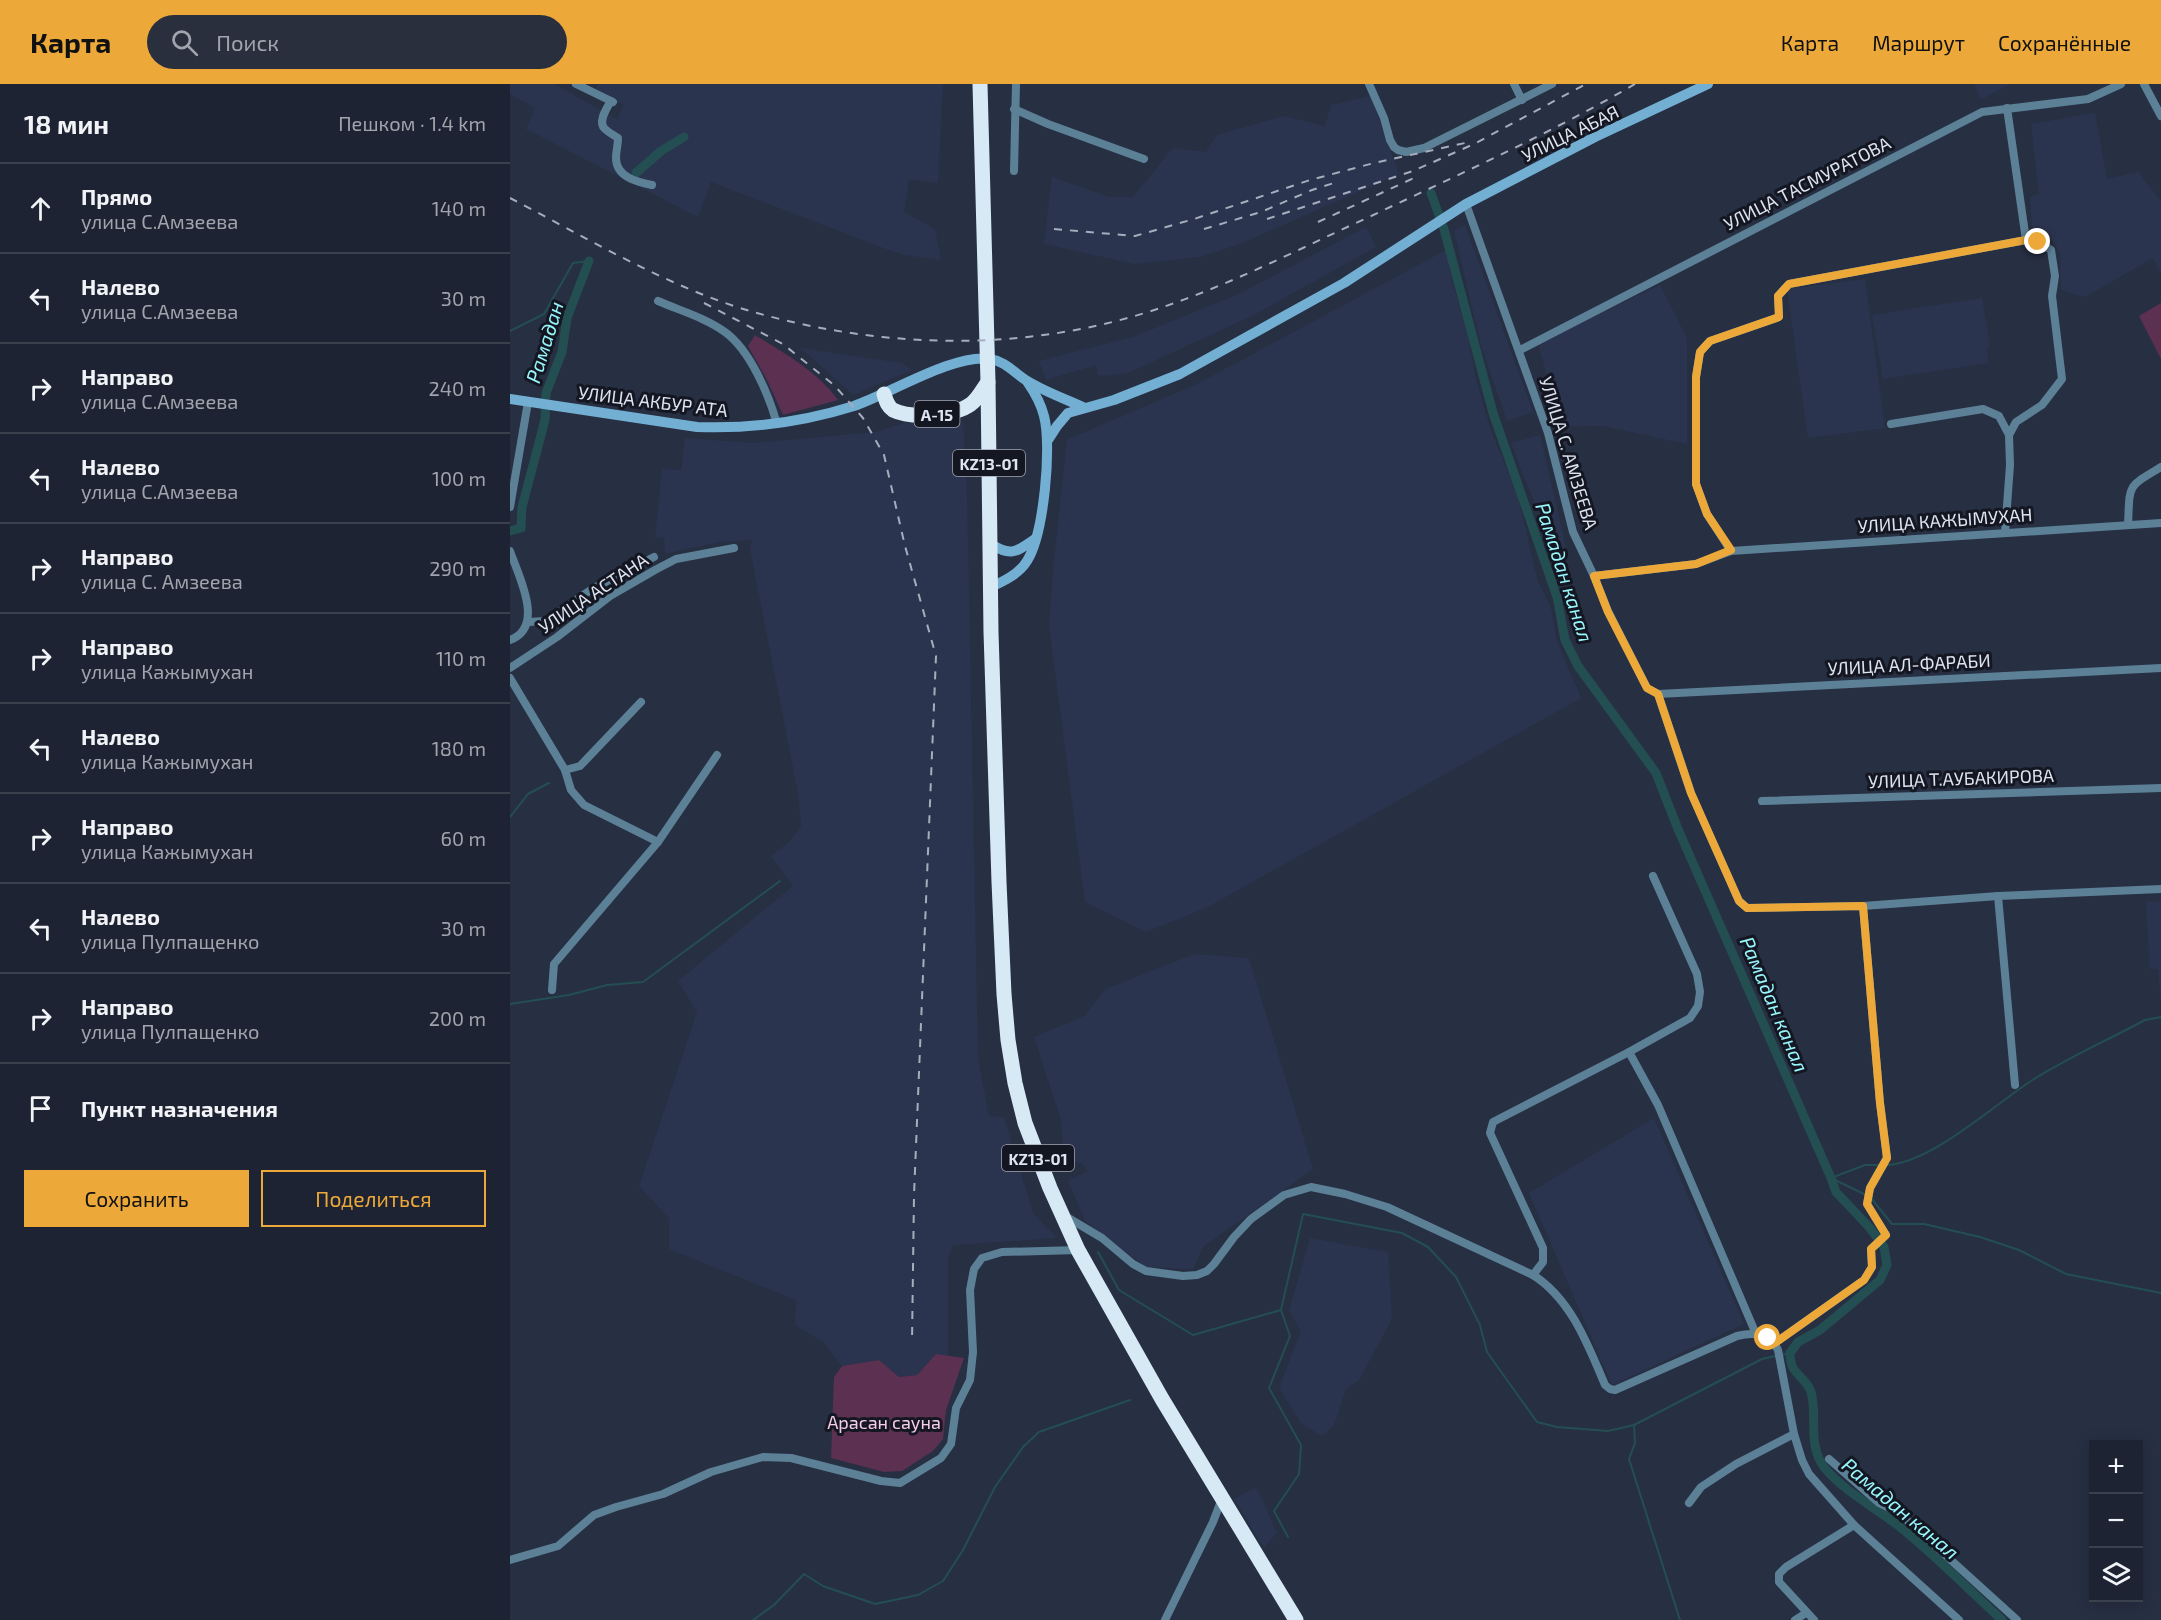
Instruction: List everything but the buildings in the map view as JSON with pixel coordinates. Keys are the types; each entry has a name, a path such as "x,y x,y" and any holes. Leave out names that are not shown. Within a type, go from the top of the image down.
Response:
{"highway":[{"name":"KZ13-01","path":"980,84 999,882 1008,1040 1015,1083 1025,1123 1050,1188 1078,1250 1162,1399 1223,1496 1296,1620"},
{"name":"A-15","path":"884,394 886,403 893,410 911,414 939,414 970,404 988,381"}],"main road":[{"name":"УЛИЦА АБАЯ","path":"1083,407 1114,400 1180,374 1344,283 1433,223 1466,204 1595,137 1708,84"},
{"name":"УЛИЦА АКБУР АТА","path":"510,399 697,427 725,428 777,424 852,406 958,363 974,359 991,359 1008,366 1028,381 1083,407"},
{"path":"991,588 1014,575 1023,567 1032,552 1045,489 1048,440 1044,415 1028,381"},
{"path":"1048,440 1068,413 1083,407"},
{"path":"991,544 1003,552 1013,552 1035,539"}],"street":[{"path":"576,84 612,101 602,119 602,124 604,129 618,138 616,162 618,168 630,178 652,186"},
{"path":"1014,171 1016,84"},
{"path":"1369,84 1384,118 1390,140 1394,147 1403,152 1424,148 1552,84"},
{"path":"1514,84 1522,100"},
{"name":"УЛИЦА ТАСМУРАТОВА","path":"1520,350 1982,112 2088,99 2121,84"},
{"path":"2144,84 2161,116"},
{"path":"2007,108 2026,240"},
{"path":"1014,109 1144,159"},
{"name":"УЛИЦА С. АМЗЕЕВА","path":"1466,204 1548,433 1573,532 1608,612 1647,688 1658,694 1691,793 1739,901 1747,908 1863,906"},
{"path":"1731,550 1707,514 1696,484 1696,377 1700,352 1710,341 1779,317 1778,296 1789,284 2026,240 2038,242 2051,250 2055,276 2052,296 2062,379 2042,405 2016,422 2009,435"},
{"path":"658,301 705,320 727,333 746,356 771,402 777,424"},
{"path":"510,507 528,402"},
{"path":"1891,424 1983,409 2000,417 2009,435 2010,465 2005,533"},
{"path":"2128,525 2130,490 2136,482 2161,467"},
{"name":"УЛИЦА КАЖЫМУХАН","path":"1594,576 1696,564 1731,550 2161,523"},
{"name":"УЛИЦА АСТАНА","path":"510,668 557,637 610,596 654,570 676,559 734,548"},
{"name":"УЛИЦА АСТАНА","path":"510,551 529,607 528,622 517,637 510,640"},
{"name":"УЛИЦА АСТАНА","path":"528,622 546,621 592,588 654,557"},
{"name":"УЛИЦА АЛ-ФАРАБИ","path":"1658,694 2161,668"},
{"path":"510,678 565,770 571,790 584,805 658,842"},
{"path":"565,770 580,766 641,702"},
{"path":"552,990 554,964 658,842 717,754"},
{"name":"УЛИЦА Т.АУБАКИРОВА","path":"1762,801 2161,788"},
{"path":"1533,1275 1543,1262 1543,1248 1490,1132 1493,1122 1690,1018 1698,1006 1700,992 1697,974 1653,876"},
{"path":"1775,1343 1864,1280 1872,1267 1871,1249 1886,1235 1867,1204 1870,1188 1887,1158 1863,906 1998,896 2161,889"},
{"path":"1998,896 2015,1085"},
{"path":"1629,1052 1658,1105 1756,1334"},
{"path":"1062,1214 1102,1238 1133,1264 1146,1271 1183,1276 1197,1275 1207,1271 1233,1237 1251,1219 1284,1195 1311,1187 1345,1194 1387,1207 1533,1275 1547,1284 1572,1316 1605,1385 1610,1389 1616,1390 1737,1336 1749,1333 1762,1335 1775,1343 1778,1350 1794,1434 1809,1474 1854,1525 1959,1620"},
{"path":"510,1560 558,1546 594,1515 663,1494 711,1472 764,1457 791,1458 881,1481 900,1483 941,1458 951,1444 956,1407 970,1380 973,1352 970,1290 974,1269 982,1258 1002,1252 1078,1250"},
{"path":"1689,1503 1701,1487 1736,1464 1794,1434"},
{"path":"1829,1458 1879,1503 1899,1514 2017,1620"},
{"path":"1165,1620 1213,1522 1223,1496"},
{"path":"1814,1620 1779,1582 1779,1574 1786,1567 1854,1525"},
{"path":"1795,1620 1806,1613"}],"shaded area":[{"path":"510,84 554,84 617,119 623,105 595,90 598,84 943,84 938,183 909,179 904,212 935,229 941,260 904,255 886,249 711,182 698,217 526,129 535,108 510,94"},
{"path":"1974,84 2009,84 1981,100"},
{"path":"1371,96 1399,174 1240,244 1200,257 1134,264 1044,244 1052,177 1109,197 1133,197 1173,148 1206,152 1217,135 1284,116 1325,126 1331,105"},
{"path":"2095,113 2107,179 2138,172 2161,201 2161,273 2153,258 2085,297 2061,290 2060,253 2054,243 2032,229 2030,197 2039,194 2031,124"},
{"path":"1465,225 1533,412 1507,421 1481,346 1454,230"},
{"path":"1366,227 1376,247 1254,315 1128,373 1098,375 1096,365 1046,380 1039,361 1133,337 1239,294"},
{"path":"1446,250 1452,282 1466,327 1476,379 1491,431 1517,493 1538,582 1551,607 1556,639 1581,698 1206,908 1146,932 1085,902 1049,625 1067,440 1197,384"},
{"path":"1865,279 1885,428 1808,438 1787,289"},
{"path":"1660,285 1687,338 1687,444 1603,426 1561,427 1538,343"},
{"path":"1982,298 1990,346 1987,348 1988,363 1883,379 1872,315"},
{"path":"801,348 902,363 912,370 853,395"},
{"path":"908,422 963,422 967,492 978,1059 989,1116 1004,1117 1033,1213 1057,1238 953,1245 948,1257 948,1356 936,1355 917,1375 899,1377 879,1360 842,1366 823,1342 795,1325 796,1300 669,1249 669,1218 639,1186 697,1012 678,981 793,886 771,856 791,840 801,826 798,793 750,549 752,540 719,542 665,554 664,537 655,538 662,469 681,470 685,438 753,443 875,432"},
{"path":"1540,435 1566,547 1553,550 1511,443"},
{"path":"2161,901 2161,1004 2158,969 2150,969 2146,902"},
{"path":"1194,954 1249,958 1313,1169 1204,1246 1193,1269 1146,1267 1085,1221 1068,1181 1088,1171 1082,1163 1064,1160 1061,1120 1034,1037 1084,1016 1106,989"},
{"path":"1654,1118 1744,1324 1612,1385 1529,1193"},
{"path":"1310,1238 1388,1252 1392,1319 1359,1380 1346,1389 1334,1425 1322,1436 1301,1423 1279,1388 1301,1331 1289,1311"},
{"path":"1256,1487 1277,1532 1264,1548 1234,1499"}],"green space":[{"path":"2161,303 2161,359 2139,316"},
{"path":"755,335 811,372 838,400 783,415 748,346"},
{"name":"Арасан сауна","path":"936,1354 964,1358 946,1410 943,1439 933,1451 902,1471 884,1472 831,1458 834,1377 842,1366 879,1360 899,1377 917,1375"}],"waterway":[{"name":"Рамадан","path":"636,173 661,151 684,137"},
{"name":"Рамадан канал","path":"1431,193 1444,229 1493,413 1557,597 1565,640 1578,666 1656,773 1678,829 1836,1192 1870,1228 1884,1247 1887,1265 1880,1280 1820,1330 1798,1342 1790,1353 1792,1366 1811,1392 1814,1411 1814,1440 1819,1458 1840,1484 1900,1527 2002,1620"},
{"path":"510,331 544,314 573,263 589,261"},
{"name":"Рамадан","path":"510,531 521,528 522,507 545,420 546,393 562,352 567,318 589,261"},
{"path":"510,817 528,794 549,783"},
{"path":"510,1004 569,995 607,985 643,982 780,881"},
{"path":"1885,1165 1902,1162 1941,1145 2031,1081 2145,1020 2161,1017"},
{"path":"1831,1178 1865,1165 1880,1165"},
{"path":"1831,1178 1866,1195"},
{"path":"1871,1198 1892,1224 1924,1224 1980,1237 2019,1250 2066,1274 2161,1293"},
{"path":"1288,1537 1274,1511 1299,1474 1301,1445 1269,1388 1290,1336 1281,1310 1303,1214 1402,1233 1428,1247 1456,1277 1480,1325 1487,1352 1537,1422 1557,1427 1608,1431 1634,1425 1762,1359 1775,1356"},
{"path":"1098,1252 1119,1290 1193,1335 1281,1310"},
{"path":"1781,1355 1790,1353"},
{"path":"753,1620 774,1605 804,1574 823,1586 875,1604 918,1595 943,1581 963,1550 995,1487 1023,1447 1039,1432 1130,1400"},
{"path":"1634,1425 1635,1443 1629,1459 1680,1620"}],"railway":[{"path":"1267,219 1413,171 1474,144 1586,84"},
{"path":"510,198 662,277 725,303 757,313 858,334 961,341 1012,338 1063,332 1114,322 1216,287 1503,154 1635,84"},
{"path":"1054,229 1135,236 1310,180 1465,143"},
{"path":"1318,222 1414,178"},
{"path":"1204,229 1261,212 1334,183"},
{"path":"704,303 783,344 835,386 863,418 884,455 905,546 936,656 914,1195 912,1341"}],"route":[{"path":"1768,1338 1775,1343 1864,1280 1872,1267 1871,1249 1886,1235 1867,1204 1870,1188 1887,1158 1863,906 1747,908 1739,901 1691,793 1658,694 1647,688 1608,612 1594,576 1696,564 1731,550 1707,514 1696,484 1698,438 1696,377 1700,352 1710,341 1779,317 1778,296 1789,284 2026,240 2038,242"}]}
